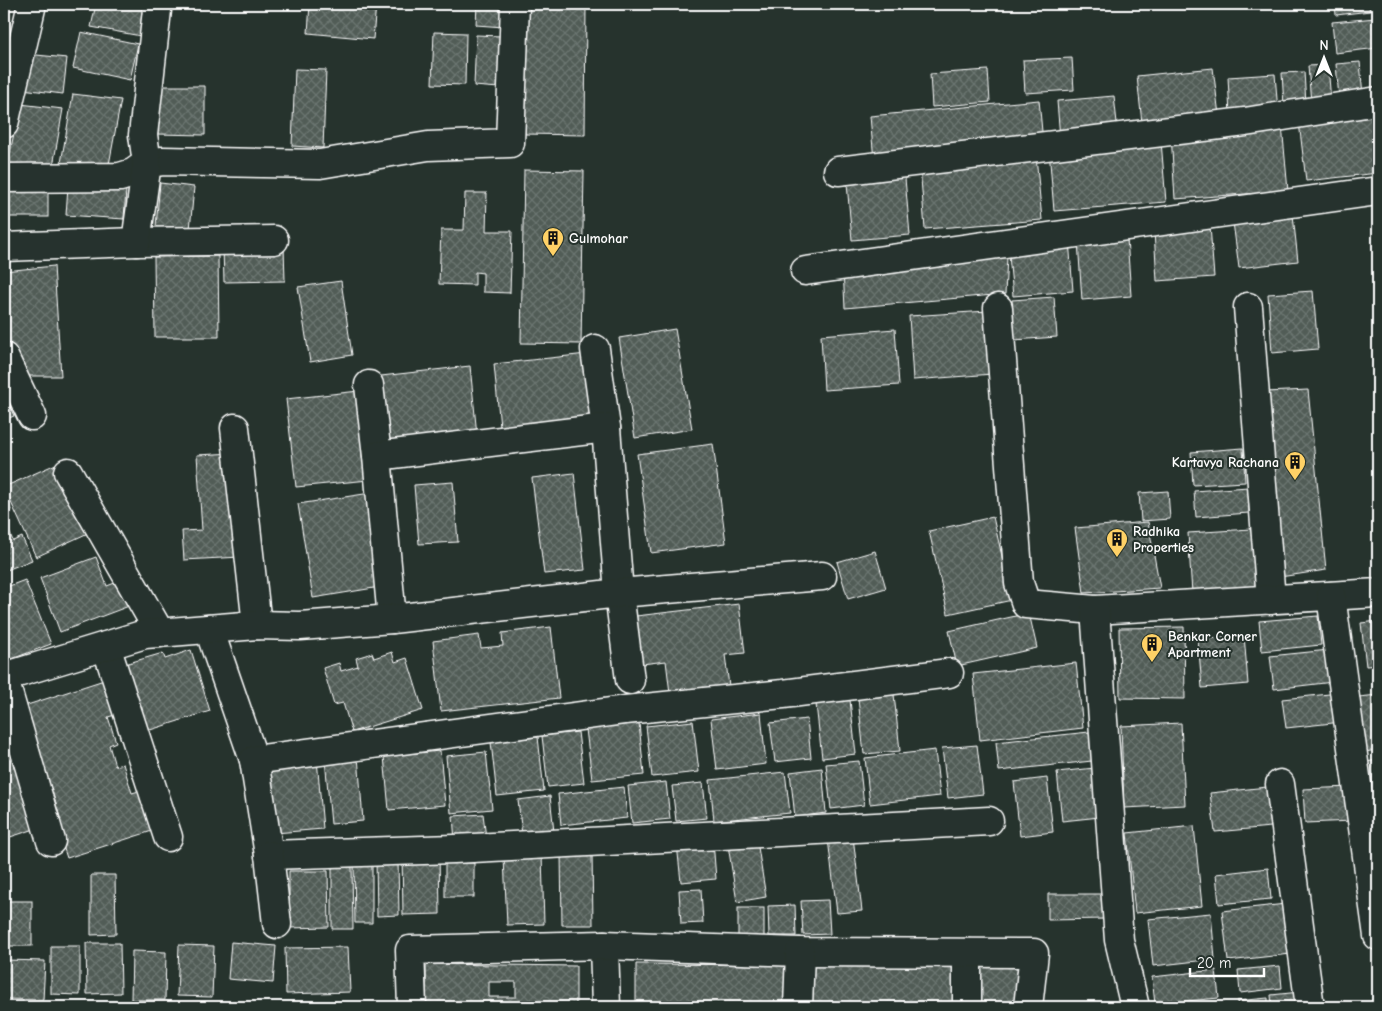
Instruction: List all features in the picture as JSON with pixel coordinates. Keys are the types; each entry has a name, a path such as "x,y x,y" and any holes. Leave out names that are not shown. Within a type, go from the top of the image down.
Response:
{"street":[{"path":"4,124 32,4"},
{"path":"4,178 120,177 133,173 147,163 163,161 320,164 428,146 510,143 515,4"},
{"path":"136,242 147,163 143,135 157,10"},
{"path":"838,171 1245,122 1378,101"},
{"path":"805,271 1378,191"},
{"path":"4,246 274,240"},
{"path":"1248,307 1271,600"},
{"path":"998,308 1018,584 1026,604 1095,610 1378,593"},
{"path":"595,349 606,428 619,593 630,680"},
{"path":"4,357 32,416"},
{"path":"369,385 392,619"},
{"path":"235,428 257,625"},
{"path":"377,456 606,428"},
{"path":"68,472 160,633"},
{"path":"51,841 4,678 145,634 257,625 300,626 392,619 619,593 822,576"},
{"path":"1331,596 1378,936"},
{"path":"1095,610 1118,940 1135,1007"},
{"path":"208,629 254,760 269,855 277,924"},
{"path":"106,646 168,837"},
{"path":"254,760 625,710 783,694 949,673"},
{"path":"1280,784 1310,1007"},
{"path":"269,855 454,849 989,821"},
{"path":"604,945 606,1007"},
{"path":"412,1007 410,950 604,945 800,952 1034,953 1028,1007"},
{"path":"798,1007 800,952"},
{"path":"967,953 967,1007"}],"building":[{"path":"96,4 147,4 141,36 91,27"},
{"path":"310,4 376,4 373,39 308,33"},
{"path":"477,4 505,4 504,27 476,25"},
{"path":"526,4 586,4 585,135 525,134"},
{"path":"1335,4 1369,4 1370,11 1336,15"},
{"path":"1376,18 1378,48 1335,53 1332,22"},
{"path":"81,32 138,44 130,80 73,68"},
{"path":"434,32 466,33 465,85 432,84"},
{"path":"476,35 501,36 499,88 474,86"},
{"path":"26,54 67,58 63,94 22,89"},
{"path":"1072,58 1074,90 1025,93 1023,60"},
{"path":"1360,62 1363,96 1339,98 1336,64"},
{"path":"1328,65 1331,102 1311,103 1308,66"},
{"path":"1213,68 1219,115 1142,123 1137,76"},
{"path":"295,69 326,70 323,148 292,146"},
{"path":"988,70 990,102 932,107 930,74"},
{"path":"1304,72 1306,104 1284,106 1282,73"},
{"path":"1275,74 1278,112 1230,115 1228,77"},
{"path":"157,86 205,86 205,135 157,134"},
{"path":"73,94 121,100 108,170 61,163"},
{"path":"1114,96 1118,132 1060,138 1057,101"},
{"path":"1039,100 1043,142 874,160 870,116"},
{"path":"20,104 63,109 52,172 7,167"},
{"path":"1378,113 1378,173 1306,181 1299,122"},
{"path":"1282,125 1288,191 1175,199 1171,134"},
{"path":"1161,141 1166,202 1054,211 1049,150"},
{"path":"1036,156 1042,220 925,229 920,166"},
{"path":"904,167 910,235 852,240 846,172"},
{"name":"Gulmohar","path":"524,170 584,171 581,344 521,343"},
{"path":"160,183 194,187 189,240 155,237"},
{"path":"68,186 126,189 124,219 66,215"},
{"path":"7,187 48,187 48,217 7,217"},
{"path":"465,193 487,193 486,231 512,231 510,293 483,292 483,273 475,272 475,285 439,284 441,230 464,230"},
{"path":"1293,215 1298,261 1239,268 1233,222"},
{"path":"1210,226 1214,277 1157,281 1154,231"},
{"path":"1127,238 1131,296 1082,300 1078,241"},
{"path":"1069,240 1073,291 1013,296 1008,246"},
{"path":"284,246 285,281 224,282 223,247"},
{"path":"218,256 219,337 155,337 154,257"},
{"path":"1007,257 1005,294 845,308 843,269"},
{"path":"54,266 61,376 20,376 4,343 4,271"},
{"path":"341,281 352,355 310,362 298,287"},
{"path":"1313,291 1318,349 1272,353 1268,294"},
{"path":"1054,297 1057,337 1014,340 1012,300"},
{"path":"988,311 993,374 913,380 909,316"},
{"path":"675,329 692,429 635,438 619,338"},
{"path":"895,329 899,385 824,390 821,335"},
{"path":"587,354 594,417 500,427 494,364"},
{"path":"470,366 477,435 389,445 381,376"},
{"name":"Kartavya Rachana","path":"1308,390 1326,570 1280,577 1266,392"},
{"path":"359,391 369,480 296,487 286,399"},
{"path":"4,392 14,416 4,420"},
{"path":"713,444 726,543 651,553 637,454"},
{"path":"1243,448 1245,482 1193,485 1191,452"},
{"path":"234,453 241,557 184,560 182,531 202,530 197,455"},
{"path":"56,464 88,533 36,557 4,487"},
{"path":"574,473 585,570 544,574 532,478"},
{"path":"453,482 458,542 419,544 414,485"},
{"path":"1248,487 1249,513 1196,517 1194,491"},
{"path":"1168,491 1170,519 1141,521 1139,493"},
{"path":"371,493 386,586 313,598 298,504"},
{"path":"7,501 11,510 4,513 4,502"},
{"path":"993,517 1012,600 948,614 929,531"},
{"path":"4,519 13,541 22,537 32,560 4,571"},
{"name":"Radhika Properties","path":"1148,522 1160,588 1084,593 1075,528"},
{"path":"1251,529 1256,588 1192,593 1188,533"},
{"path":"875,551 886,588 848,599 837,562"},
{"path":"96,557 107,586 120,581 129,606 60,632 40,578"},
{"path":"25,580 51,644 4,662 4,588"},
{"path":"739,604 745,653 725,655 729,686 670,693 666,661 642,664 636,616"},
{"path":"1029,613 1037,648 957,666 949,631"},
{"path":"1318,616 1321,645 1262,651 1259,621"},
{"path":"1378,621 1378,665 1366,666 1361,623"},
{"path":"551,627 559,698 441,711 433,641 479,635 481,648 503,646 502,633"},
{"name":"Benkar Corner Apartment","path":"1184,627 1185,699 1120,698 1119,628"},
{"path":"1244,635 1248,684 1202,688 1198,639"},
{"path":"191,650 210,711 147,731 125,664 163,653 165,659"},
{"path":"1329,650 1333,682 1274,689 1270,656"},
{"path":"392,652 395,662 407,658 423,710 352,732 343,703 334,705 323,668 339,663 341,671 358,666 356,658 372,653 374,658"},
{"path":"1076,663 1083,728 980,740 973,674"},
{"path":"104,680 115,715 108,717 116,742 109,745 115,766 123,764 132,793 139,791 152,831 67,858 55,822 61,820 36,743 18,708"},
{"path":"893,685 900,751 864,754 857,689"},
{"path":"849,691 856,754 822,758 815,695"},
{"path":"1339,693 1342,722 1286,728 1282,699"},
{"path":"1378,695 1378,750 1364,752 1359,697"},
{"path":"761,713 766,764 717,770 711,719"},
{"path":"4,718 41,827 4,839"},
{"path":"807,719 811,758 775,762 770,723"},
{"path":"693,721 699,772 652,777 646,726"},
{"path":"639,723 644,775 592,780 586,729"},
{"path":"1181,723 1185,805 1124,808 1121,726"},
{"path":"578,732 584,783 548,787 542,736"},
{"path":"1089,732 1092,761 999,771 996,742"},
{"path":"538,737 544,791 497,796 491,742"},
{"path":"977,745 983,794 948,798 942,748"},
{"path":"935,750 940,796 870,804 865,758"},
{"path":"440,751 445,805 389,810 384,756"},
{"path":"486,752 492,809 451,813 446,756"},
{"path":"358,756 363,821 331,824 325,759"},
{"path":"317,759 323,829 275,833 268,764"},
{"path":"1378,760 1378,813 1371,814 1366,762"},
{"path":"859,761 864,805 831,809 826,764"},
{"path":"822,768 826,813 795,817 790,772"},
{"path":"1095,768 1100,817 1062,821 1057,772"},
{"path":"785,772 790,813 714,821 710,780"},
{"path":"1047,778 1053,832 1020,836 1014,782"},
{"path":"666,782 670,819 632,823 628,786"},
{"path":"703,783 707,818 676,821 672,786"},
{"path":"624,787 627,818 561,825 558,794"},
{"path":"1267,787 1271,827 1215,832 1210,793"},
{"path":"1351,787 1353,821 1305,823 1303,789"},
{"path":"550,796 554,832 522,835 518,800"},
{"path":"483,814 486,838 455,841 453,816"},
{"path":"1194,826 1202,906 1135,913 1127,833"},
{"path":"853,837 862,911 837,913 828,839"},
{"path":"713,841 716,879 681,882 677,844"},
{"path":"757,841 766,897 737,902 728,845"},
{"path":"402,853 439,853 440,914 403,915"},
{"path":"561,853 592,853 593,925 562,925"},
{"path":"542,855 544,924 507,925 504,857"},
{"path":"376,860 398,860 399,915 377,916"},
{"path":"445,863 474,863 474,897 445,897"},
{"path":"354,864 372,864 372,923 355,923"},
{"path":"332,867 352,867 353,929 332,929"},
{"path":"1268,868 1271,899 1219,904 1216,874"},
{"path":"289,871 328,871 329,927 289,928"},
{"path":"91,875 115,875 116,934 91,935"},
{"path":"701,889 703,923 681,924 679,890"},
{"path":"1048,894 1106,894 1106,919 1048,920"},
{"path":"828,900 830,934 803,935 801,901"},
{"path":"4,901 32,901 32,946 4,946"},
{"path":"1286,904 1291,954 1228,961 1222,911"},
{"path":"795,905 796,936 769,936 768,906"},
{"path":"738,908 764,908 764,939 738,939"},
{"path":"1211,913 1215,959 1153,966 1148,919"},
{"path":"231,942 276,946 273,983 228,979"},
{"path":"86,943 120,943 121,993 87,994"},
{"path":"179,945 214,946 212,997 177,996"},
{"path":"51,946 80,946 80,995 51,994"},
{"path":"348,947 350,992 286,994 285,948"},
{"path":"132,951 166,952 165,1000 131,1000"},
{"path":"4,960 45,961 43,1000 4,999"},
{"path":"807,961 958,963 958,1007 807,1007"},
{"path":"426,964 576,966 576,1007 426,1007","holes":["489,982 516,982 516,997 489,997"]},
{"path":"636,964 787,965 787,1007 636,1007"},
{"path":"974,965 1018,966 1017,1007 973,1007"},
{"path":"1280,966 1282,988 1240,993 1238,970"},
{"path":"1216,970 1219,998 1155,1004 1152,977"},
{"path":"1300,992 1302,1007 1272,1007 1271,995"},
{"path":"1268,998 1268,1007 1238,1007 1237,1001"},
{"path":"1223,1003 1224,1007 1179,1007"},
{"path":"209,1005 236,1005 236,1007 209,1007"}],"place":[{"name":"Gulmohar","path":"553,257"},
{"name":"Kartavya Rachana","path":"1295,481"},
{"name":"Radhika Properties","path":"1117,558"},
{"name":"Benkar Corner Apartment","path":"1152,663"}]}
